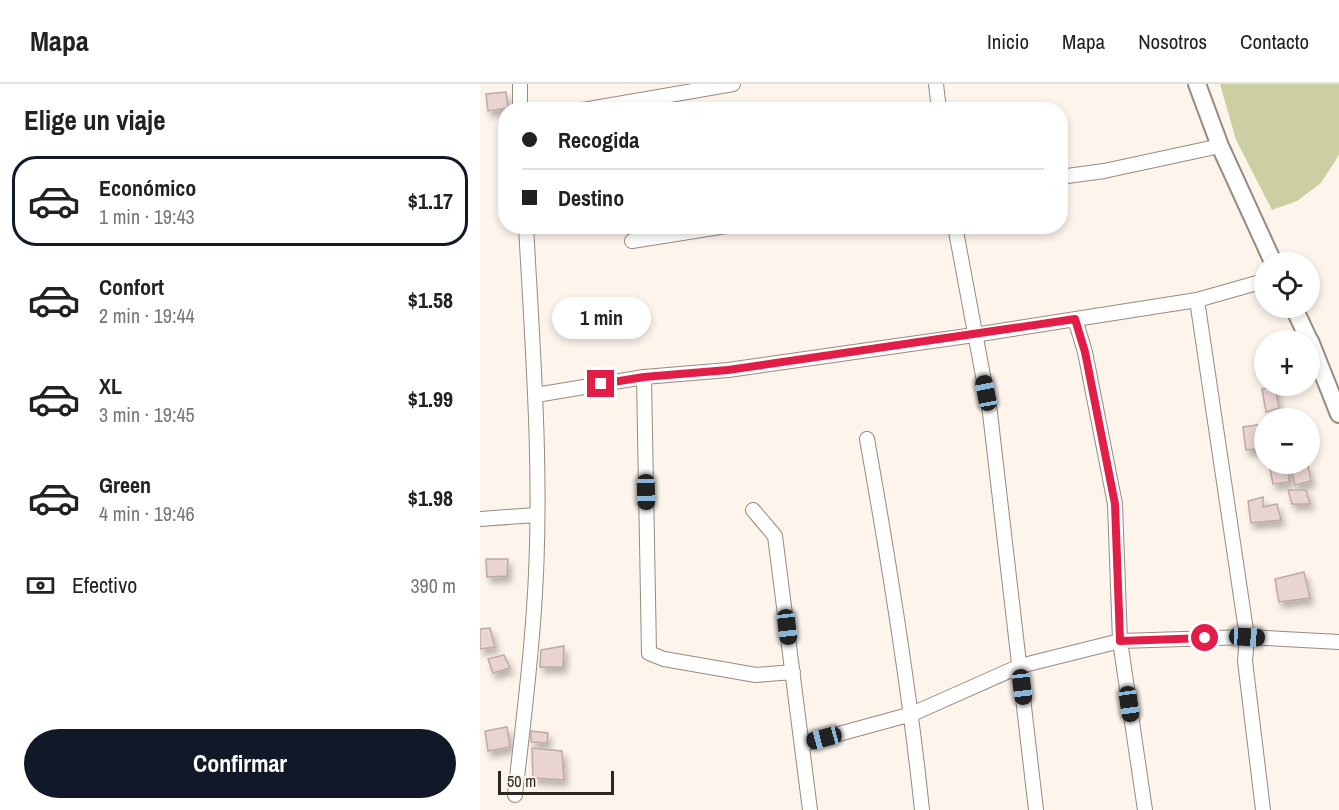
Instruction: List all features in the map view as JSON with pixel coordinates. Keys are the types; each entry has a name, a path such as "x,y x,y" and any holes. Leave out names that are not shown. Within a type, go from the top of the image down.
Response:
{"street":[{"path":"520,84 520,102"},
{"path":"629,102 734,84"},
{"path":"936,84 938,102"},
{"path":"1197,84 1220,146 1268,252"},
{"path":"1068,176 1104,171 1220,146"},
{"path":"515,795 534,609 536,515 536,395 526,234"},
{"path":"632,241 676,234"},
{"path":"955,234 990,413 1036,810"},
{"path":"536,395 644,377 728,370 974,335 1197,300 1254,284"},
{"path":"1197,300 1247,637 1245,662 1263,810"},
{"path":"1075,319 1085,352 1115,504 1120,641 1144,810"},
{"path":"1320,368 1339,414"},
{"path":"644,377 649,653 664,659 756,675 793,672"},
{"path":"867,439 898,618 912,714 922,810"},
{"path":"753,510 775,536 810,810"},
{"path":"480,519 536,515"},
{"path":"802,744 912,714 1020,666 1120,641 1247,637 1339,642"}],"green space":[{"path":"1220,84 1339,84 1339,154 1320,184 1297,201 1272,210 1236,140"}],"building":[{"path":"506,92 507,102 498,102 498,110 488,111 486,94"},
{"path":"1263,396 1277,396 1279,408 1265,408"},
{"path":"1254,425 1254,449 1246,450 1243,427"},
{"path":"1271,474 1289,474 1289,482 1273,484"},
{"path":"1292,474 1310,474 1311,481 1295,485"},
{"path":"1288,490 1306,490 1310,504 1292,504"},
{"path":"1263,497 1263,507 1277,504 1281,520 1251,523 1248,501"},
{"path":"486,559 508,559 507,576 487,577"},
{"path":"1304,572 1310,598 1279,602 1275,579"},
{"path":"490,628 495,647 480,649 480,629"},
{"path":"564,646 563,667 540,667 541,650"},
{"path":"504,655 510,668 493,673 488,659"},
{"path":"507,727 510,747 488,751 485,731"},
{"path":"531,731 548,733 547,743 531,742"},
{"path":"532,748 562,751 564,780 533,778"}],"route":[{"path":"601,384 644,377 728,370 1075,319 1085,352 1115,504 1120,641 1205,638"}]}
